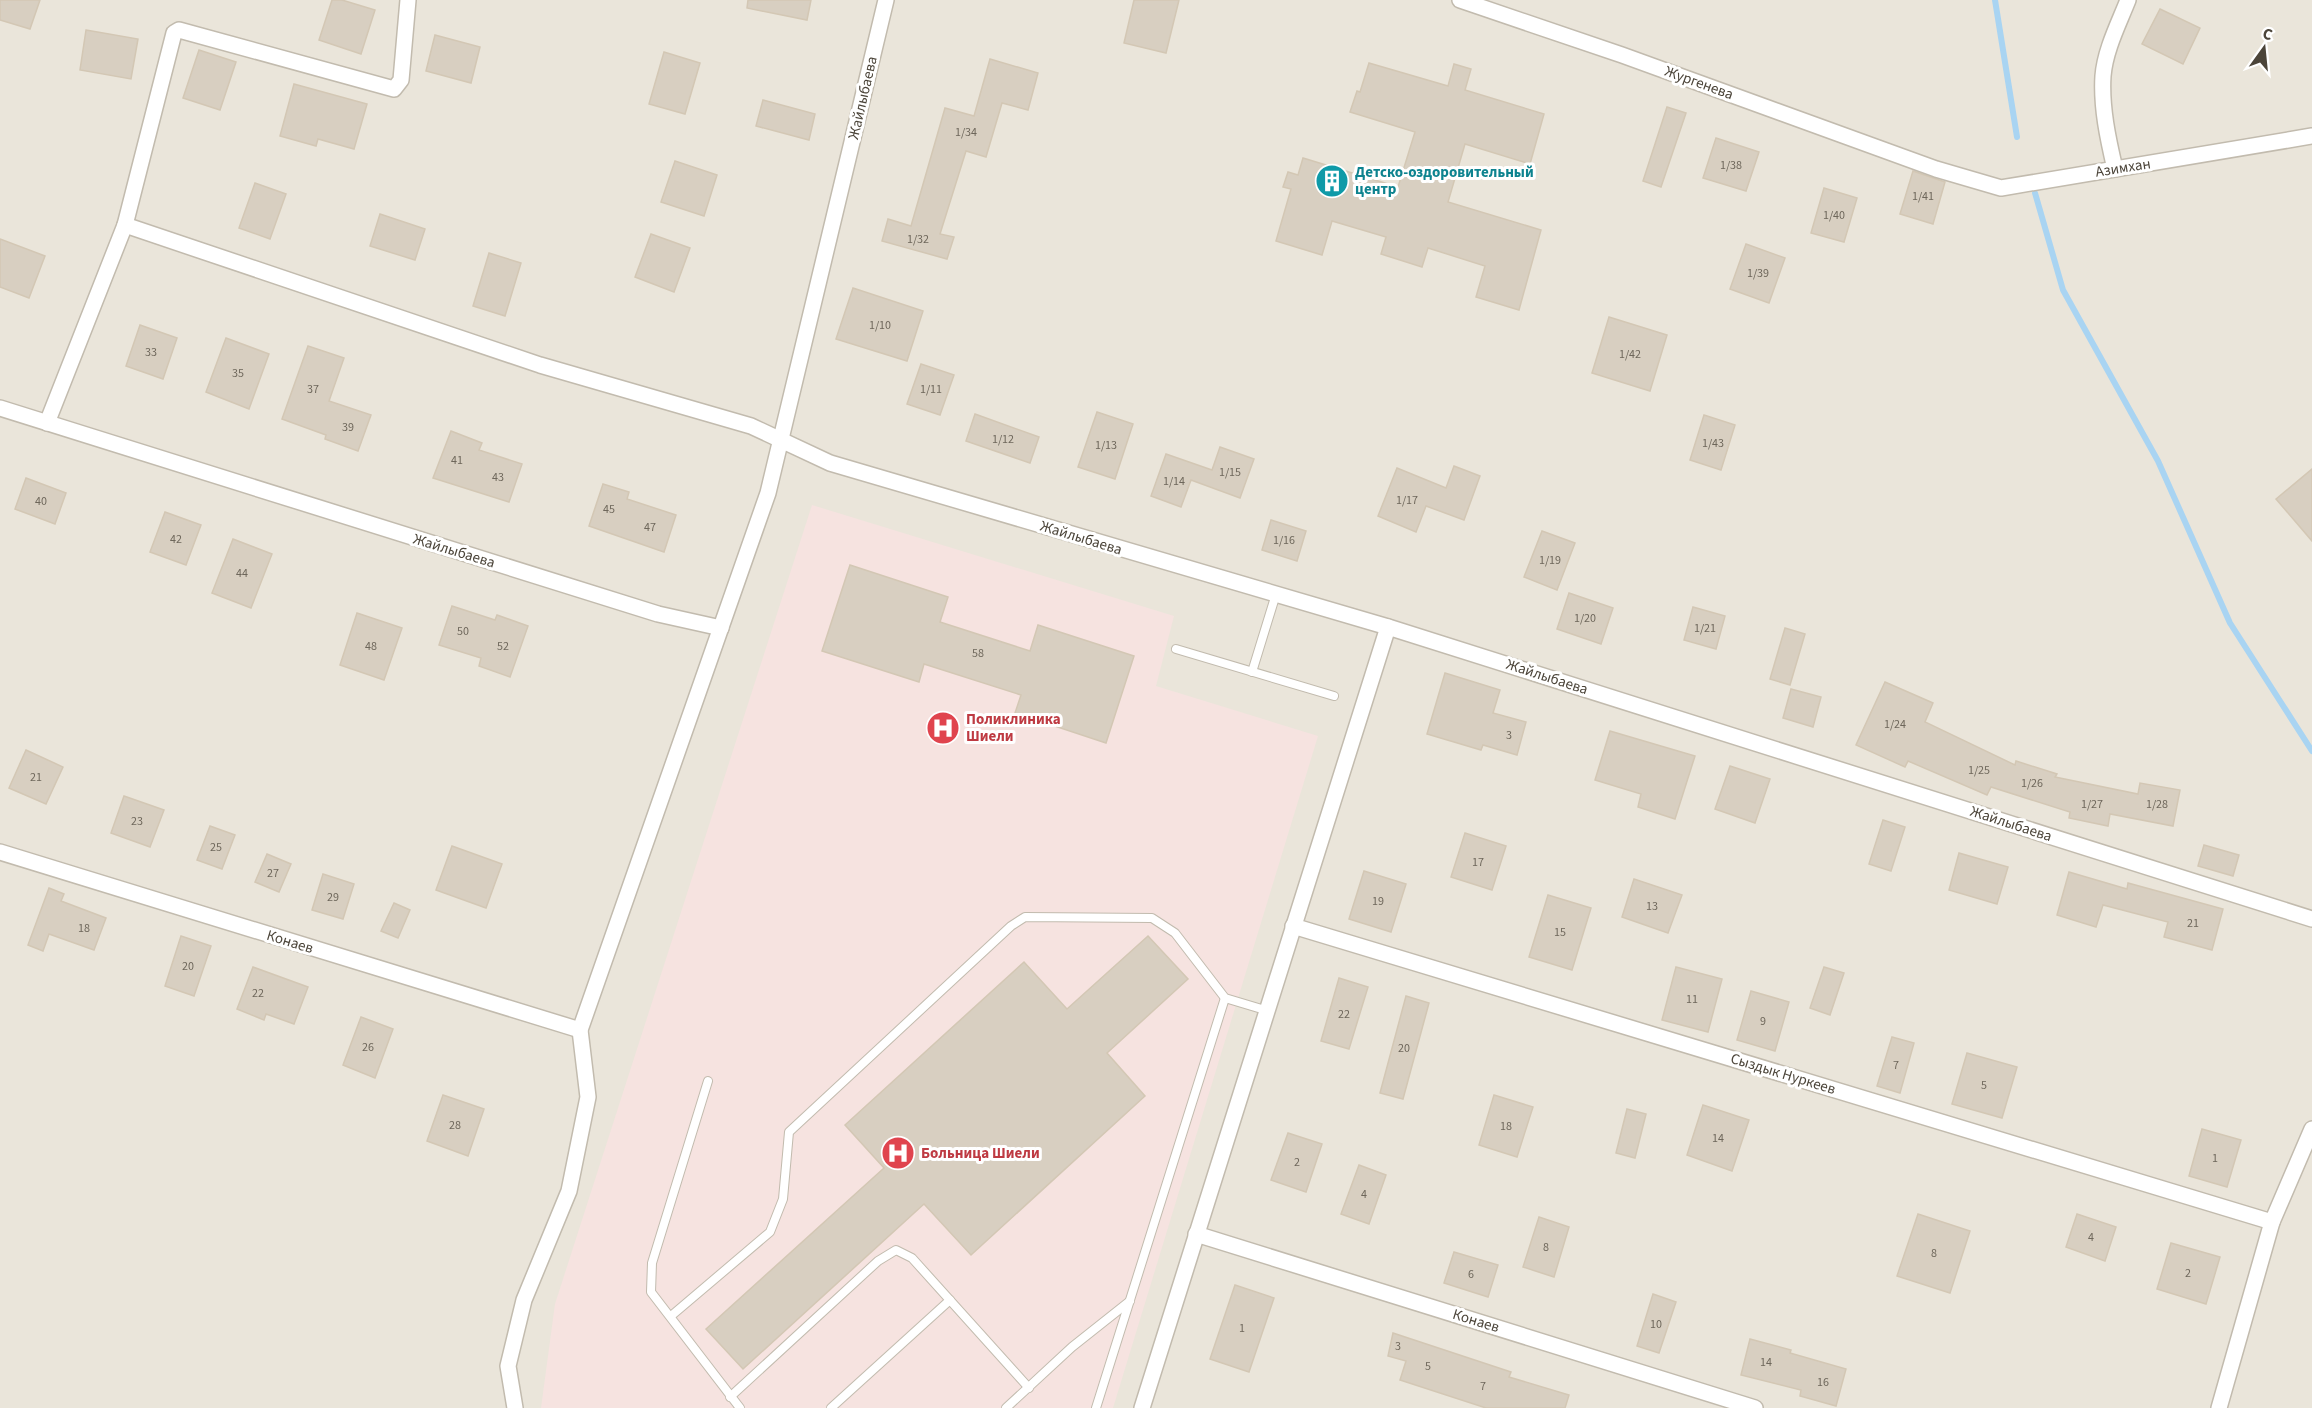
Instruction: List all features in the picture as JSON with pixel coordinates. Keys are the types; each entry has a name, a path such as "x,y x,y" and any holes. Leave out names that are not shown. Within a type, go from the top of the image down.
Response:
{"street":[{"path":"47,423 125,225 174,33 179,30 386,88 394,88 401,80 408,0"},
{"name":"Жайлыбаева","path":"0,408 658,614 721,628 768,493 886,0"},
{"name":"Жургенева","path":"1460,0 1622,55 1936,169"},
{"path":"2115,170 2107,132 2103,75 2114,35 2128,0"},
{"name":"Азимхан","path":"1936,169 2001,188 2312,136"},
{"path":"125,225 540,365 751,426 781,440"},
{"name":"Жайлыбаева","path":"781,440 830,464 1388,627 2312,919"},
{"path":"1142,1408 1265,1010 1388,627"},
{"path":"515,1408 508,1366 524,1300 569,1191 588,1097 580,1030 721,628"},
{"name":"Конаев","path":"0,852 580,1030"},
{"name":"Сыздык Нуркеев","path":"1293,926 2272,1222"},
{"path":"2219,1408 2272,1222 2312,1129"},
{"name":"Конаев","path":"1196,1234 1755,1408"}],"lane":[{"path":"1252,672 1276,594"},
{"path":"1176,649 1334,696"},
{"path":"671,1316 770,1232 783,1199 789,1131 1011,926 1025,917 1152,918 1175,933 1225,998 1265,1010"},
{"path":"1096,1408 1225,998"},
{"path":"708,1081 652,1263 651,1292 740,1408"},
{"path":"730,1397 878,1262 896,1250 912,1257 1029,1388"},
{"path":"831,1408 950,1300"},
{"path":"1006,1408 1072,1347 1130,1300"}],"shaded area":[{"path":"0,0 2312,0 2312,1408 0,1408"},
{"name":"Больница Шиели","path":"812,505 1174,616 1156,686 1318,736 1113,1408 541,1408 555,1304"}],"building":[{"path":"0,0 40,0 30,29 0,20"},
{"path":"332,0 342,0 375,10 361,54 319,40"},
{"path":"748,0 811,0 807,20 747,8"},
{"path":"1134,0 1179,0 1166,53 1124,43"},
{"path":"2160,9 2200,28 2183,64 2142,44"},
{"path":"86,30 138,39 131,79 80,70"},
{"path":"435,35 480,47 471,83 426,71"},
{"path":"199,50 236,62 220,110 183,98"},
{"path":"664,52 700,63 685,114 649,104"},
{"path":"990,59 1038,73 1028,110 1002,103 986,157 966,151 940,234 954,237 947,259 882,241 888,219 911,226 945,108 974,116"},
{"name":"Детско-оздоровительный центр","path":"1369,63 1448,86 1454,64 1471,69 1465,90 1544,114 1530,164 1465,144 1448,202 1541,230 1519,310 1476,297 1485,266 1428,248 1422,267 1381,254 1386,237 1332,221 1322,255 1276,241 1291,189 1283,187 1288,172 1298,175 1303,158 1398,187 1415,132 1350,112 1357,91 1360,92"},
{"path":"294,84 367,104 354,149 318,139 316,146 280,136"},
{"path":"763,100 815,114 809,140 756,126"},
{"path":"1667,107 1686,113 1661,187 1643,181"},
{"path":"1716,138 1759,152 1746,191 1703,178"},
{"path":"675,161 717,175 704,216 661,202"},
{"path":"1913,171 1945,182 1933,224 1900,214"},
{"path":"255,183 286,194 270,239 239,228"},
{"path":"1824,188 1857,198 1844,242 1811,233"},
{"path":"380,214 425,229 415,260 370,246"},
{"path":"651,234 690,248 674,292 635,277"},
{"path":"0,239 45,256 29,298 0,287"},
{"path":"1746,244 1785,258 1769,303 1730,289"},
{"path":"489,253 521,263 505,316 473,306"},
{"path":"853,288 923,311 907,361 836,339"},
{"path":"1609,317 1667,335 1650,391 1592,373"},
{"path":"140,325 177,338 163,379 126,366"},
{"path":"226,338 269,354 249,409 206,392"},
{"path":"308,346 344,358 329,401 371,415 358,451 325,439 326,435 282,419"},
{"path":"921,364 954,375 940,415 907,404"},
{"path":"1097,412 1133,424 1115,479 1078,467"},
{"path":"975,414 1039,437 1030,463 966,441"},
{"path":"1704,415 1735,425 1721,470 1690,460"},
{"path":"451,431 482,443 479,450 522,464 509,502 433,478"},
{"path":"1220,447 1254,459 1240,498 1191,480 1181,507 1151,496 1166,454 1212,470"},
{"path":"1454,466 1480,476 1464,520 1426,506 1416,532 1378,516 1397,468 1446,488"},
{"path":"2312,469 2312,541 2276,499"},
{"path":"26,478 66,493 55,524 15,509"},
{"path":"603,484 629,492 627,499 676,515 664,552 589,526"},
{"path":"165,512 201,525 186,565 150,552"},
{"path":"1271,520 1306,531 1297,561 1262,550"},
{"path":"1542,531 1575,543 1557,590 1524,577"},
{"path":"233,539 272,554 251,608 212,593"},
{"name":"Поликлиника Шиели","path":"850,565 948,597 940,622 1030,651 1038,625 1134,656 1106,743 1015,713 1021,695 924,664 919,682 822,651"},
{"path":"1569,593 1613,608 1601,644 1557,629"},
{"path":"452,606 495,620 497,615 528,626 510,677 479,666 481,658 439,645"},
{"path":"1693,607 1725,616 1716,649 1684,640"},
{"path":"357,613 402,628 384,680 340,665"},
{"path":"1785,628 1805,634 1790,685 1770,679"},
{"path":"1445,673 1500,690 1493,713 1526,722 1517,755 1483,745 1481,750 1427,734"},
{"path":"1885,682 1933,703 1925,722 2015,765 2016,761 2057,774 2055,777 2138,794 2140,783 2180,790 2173,826 2110,814 2108,826 2069,818 2070,812 1991,787 1987,795 1908,761 1905,767 1856,745"},
{"path":"1791,689 1821,697 1813,727 1783,718"},
{"path":"1610,731 1695,756 1675,819 1638,807 1641,794 1595,780"},
{"path":"26,750 63,767 46,804 9,788"},
{"path":"1730,766 1770,779 1755,823 1715,809"},
{"path":"124,796 164,810 150,847 111,833"},
{"path":"1883,820 1905,827 1891,871 1869,864"},
{"path":"210,826 235,835 222,869 197,860"},
{"path":"1465,833 1506,846 1492,890 1451,877"},
{"path":"2204,845 2239,855 2233,876 2198,866"},
{"path":"452,846 502,864 486,908 436,890"},
{"path":"1959,853 2008,867 1997,904 1949,890"},
{"path":"267,854 291,864 279,892 255,882"},
{"path":"1364,871 1406,884 1391,932 1349,919"},
{"path":"2069,872 2127,889 2128,883 2223,909 2212,950 2164,937 2168,922 2103,905 2096,927 2057,915"},
{"path":"323,874 354,884 343,919 312,910"},
{"path":"1634,879 1682,895 1668,933 1622,917"},
{"path":"49,888 64,894 61,901 106,918 94,950 49,934 43,951 28,945"},
{"path":"1548,895 1591,908 1572,970 1529,957"},
{"path":"394,903 410,910 398,938 381,931"},
{"path":"181,936 211,946 194,996 165,986"},
{"name":"Больница Шиели","path":"1148,936 1188,979 1107,1053 1145,1096 971,1255 924,1204 743,1369 706,1329 884,1168 845,1125 1024,962 1067,1009"},
{"path":"253,967 308,987 294,1024 266,1014 264,1020 237,1009"},
{"path":"1676,967 1722,979 1708,1032 1662,1020"},
{"path":"1824,967 1844,973 1830,1015 1810,1008"},
{"path":"1339,978 1368,987 1349,1049 1321,1041"},
{"path":"1751,991 1789,1002 1775,1051 1737,1040"},
{"path":"1406,996 1429,1003 1403,1099 1380,1093"},
{"path":"361,1017 393,1029 375,1078 343,1065"},
{"path":"1892,1037 1914,1043 1900,1093 1877,1086"},
{"path":"1967,1053 2017,1067 2002,1118 1952,1104"},
{"path":"443,1095 484,1109 468,1156 427,1141"},
{"path":"1494,1095 1533,1107 1517,1157 1479,1145"},
{"path":"1703,1105 1749,1120 1732,1171 1687,1155"},
{"path":"1627,1109 1646,1114 1635,1158 1616,1153"},
{"path":"2202,1129 2241,1140 2227,1187 2189,1176"},
{"path":"1288,1133 1322,1144 1306,1192 1271,1180"},
{"path":"1359,1165 1386,1175 1369,1224 1341,1214"},
{"path":"1918,1214 1970,1231 1950,1293 1897,1276"},
{"path":"2077,1214 2116,1227 2105,1261 2066,1247"},
{"path":"1539,1217 1569,1227 1554,1277 1523,1267"},
{"path":"2171,1243 2220,1257 2206,1304 2157,1289"},
{"path":"1454,1252 1498,1265 1488,1297 1444,1283"},
{"path":"1235,1285 1274,1298 1249,1372 1210,1359"},
{"path":"1653,1294 1676,1302 1659,1353 1637,1346"},
{"path":"1393,1333 1511,1372 1509,1377 1569,1395 1565,1408 1486,1408 1400,1380 1406,1361 1388,1356"},
{"path":"1750,1339 1846,1369 1836,1406 1800,1396 1801,1390 1741,1375"}],"waterway":[{"path":"1995,0 2017,137"},
{"path":"2035,193 2063,290 2158,461 2230,623 2312,751"}],"place":[{"name":"Детско-оздоровительный центр","path":"1332,181"},
{"name":"Поликлиника Шиели","path":"943,728"},
{"name":"Больница Шиели","path":"898,1153"}]}
